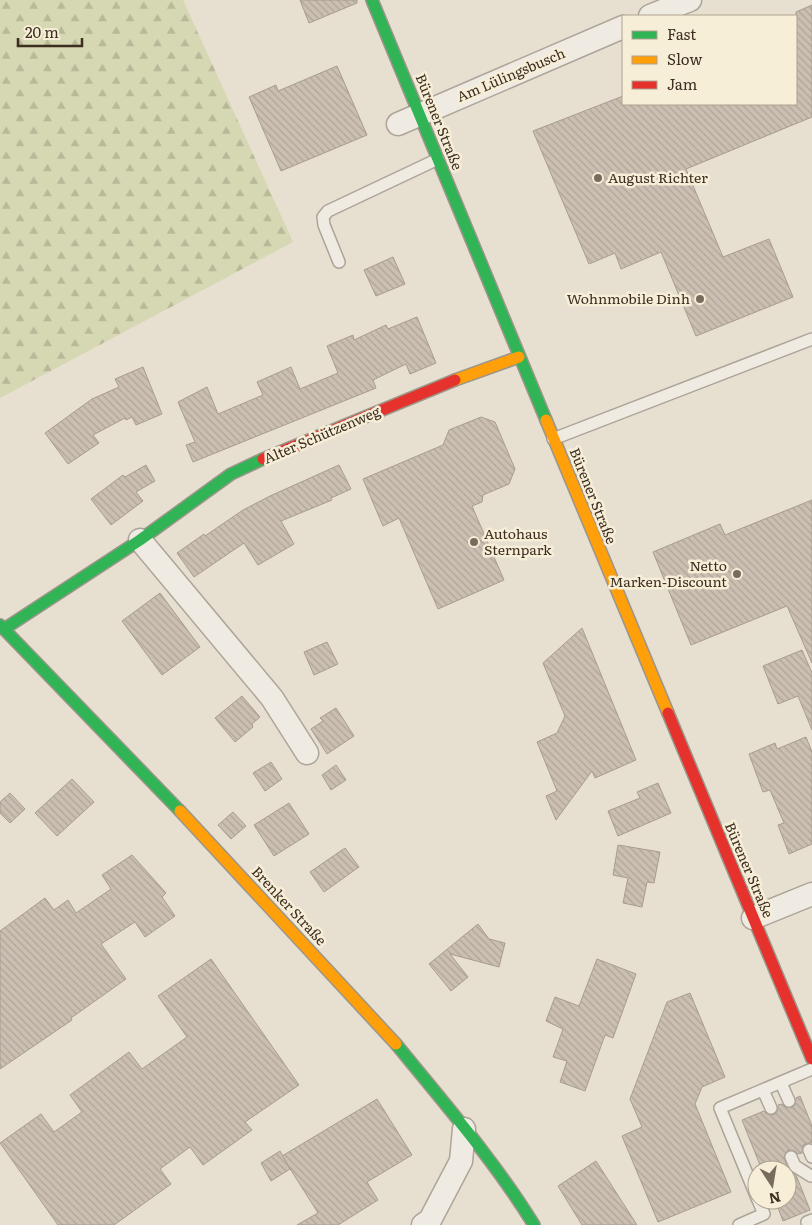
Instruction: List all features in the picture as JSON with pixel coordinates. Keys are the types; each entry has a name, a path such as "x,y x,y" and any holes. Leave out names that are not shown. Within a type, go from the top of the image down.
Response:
{"street":[{"name":"Bürener Straße","path":"372,0 812,1059"},
{"path":"652,15 690,0"},
{"name":"Am Lülingsbusch","path":"398,124 622,27"},
{"name":"Alter Schützenweg","path":"2,627 140,540 231,474 279,452 467,375 519,357"},
{"path":"140,540 272,698 307,753"},
{"name":"Brenker Straße","path":"2,627 382,1028 484,1152 512,1189 534,1225"},
{"path":"753,918 812,894"},
{"path":"422,1225 430,1220 461,1161 464,1129"}],"lane":[{"path":"339,262 324,225 323,217 328,211 438,159"},
{"path":"553,439 812,339"},
{"path":"747,1174 720,1108 812,1069"},
{"path":"781,1083 789,1101"},
{"path":"763,1090 771,1108"},
{"path":"791,1157 795,1166 812,1177"},
{"path":"739,1225 766,1220"}],"green space":[{"path":"0,0 183,0 293,242 0,398"}],"building":[{"path":"300,0 357,0 357,3 309,23"},
{"path":"812,5 812,117 686,169 723,257 769,239 793,297 696,336 661,252 621,269 615,253 589,264 533,131 622,96 622,105 797,105 796,12"},
{"path":"337,66 367,135 281,171 249,97 276,85 278,91"},
{"path":"393,257 405,284 376,296 364,270"},
{"path":"417,317 436,363 410,374 406,364 373,380 376,388 193,462 186,445 195,442 178,402 207,387 218,414 263,395 257,382 291,367 300,389 338,373 327,346 353,335 354,340 386,325 388,329"},
{"path":"143,367 162,414 136,425 132,417 126,420 125,418 93,435 99,443 68,464 45,433 92,399 119,387 115,379"},
{"path":"481,417 495,422 515,469 509,484 483,495 482,502 472,506 504,580 438,609 399,518 383,526 363,479 443,445 449,430"},
{"path":"146,465 155,481 136,492 143,501 111,525 91,499 123,475 125,477"},
{"path":"339,465 351,489 331,498 332,500 281,521 294,544 258,565 244,543 194,577 177,553 243,510"},
{"name":"Netto Marken-Discount","path":"812,500 812,663 787,606 691,645 653,552 720,524 725,535"},
{"path":"160,593 200,647 162,675 122,621"},
{"path":"582,628 636,760 595,778 592,771 556,820 546,796 557,791 537,742 557,733 565,716 543,663"},
{"path":"327,642 338,664 314,675 304,652"},
{"path":"802,650 812,673 812,730 798,696 778,704 763,666"},
{"path":"242,696 260,717 252,724 253,727 235,742 215,718"},
{"path":"336,708 354,736 327,754 311,729 323,721 320,718"},
{"path":"806,737 812,752 812,844 789,854 778,825 784,823 770,790 763,792 749,754 775,743 777,749"},
{"path":"271,762 282,779 265,791 253,773"},
{"path":"336,765 346,780 331,790 322,775"},
{"path":"72,779 94,802 57,836 35,813"},
{"path":"658,783 671,813 618,836 608,811 640,798 637,792"},
{"path":"10,793 25,809 10,823 0,813 0,802"},
{"path":"289,803 309,834 274,856 254,825"},
{"path":"233,812 246,826 231,839 218,825"},
{"path":"618,845 660,852 654,883 647,882 642,907 623,903 628,878 613,875"},
{"path":"345,848 359,867 324,892 310,872"},
{"path":"132,855 166,893 162,897 175,916 145,937 135,922 101,944 126,979 71,1018 72,1020 0,1069 0,931 45,898 54,910 68,900 76,913 111,889 102,875"},
{"path":"478,924 489,939 505,943 499,967 450,954 468,977 451,991 429,964"},
{"path":"211,959 299,1085 245,1122 252,1130 203,1165 190,1147 160,1169 171,1184 114,1225 58,1225 0,1143 41,1114 54,1132 82,1112 70,1095 129,1052 142,1069 187,1037 158,996"},
{"path":"597,959 636,974 613,1038 605,1035 585,1091 560,1082 567,1061 553,1057 563,1029 546,1021 555,997 579,1006"},
{"path":"690,993 725,1077 702,1087 695,1104 731,1192 658,1222 622,1136 642,1127 630,1099 667,1002"},
{"path":"800,1096 812,1126 812,1143 803,1145 802,1153 798,1154 795,1151 788,1150 784,1157 785,1160 758,1160 742,1120 764,1111 767,1114 774,1115 777,1112 778,1105 782,1104 785,1107 792,1108 795,1105 796,1098"},
{"path":"377,1099 412,1155 367,1182 378,1200 338,1225 297,1225 318,1213 282,1156"},
{"path":"280,1151 290,1169 271,1181 261,1163"},
{"path":"596,1161 637,1225 582,1225 558,1186"},
{"path":"797,1178 810,1210 783,1221 779,1210 797,1210"}],"traffic: fast":[{"path":"372,0 546,420"},
{"path":"4,629 140,540 231,474 263,459"},
{"path":"0,625 180,811"},
{"path":"396,1044 485,1155 534,1225"}],"traffic: slow":[{"path":"455,380 519,357"},
{"path":"546,420 668,713"},
{"path":"180,811 396,1044"}],"traffic: jam":[{"path":"263,459 455,380"},
{"path":"668,713 812,1059"}],"place":[{"name":"August Richter","path":"598,178"},
{"name":"Wohnmobile Dinh","path":"700,299"},
{"name":"Autohaus Sternpark","path":"474,542"},
{"name":"Netto Marken-Discount","path":"737,574"}]}
